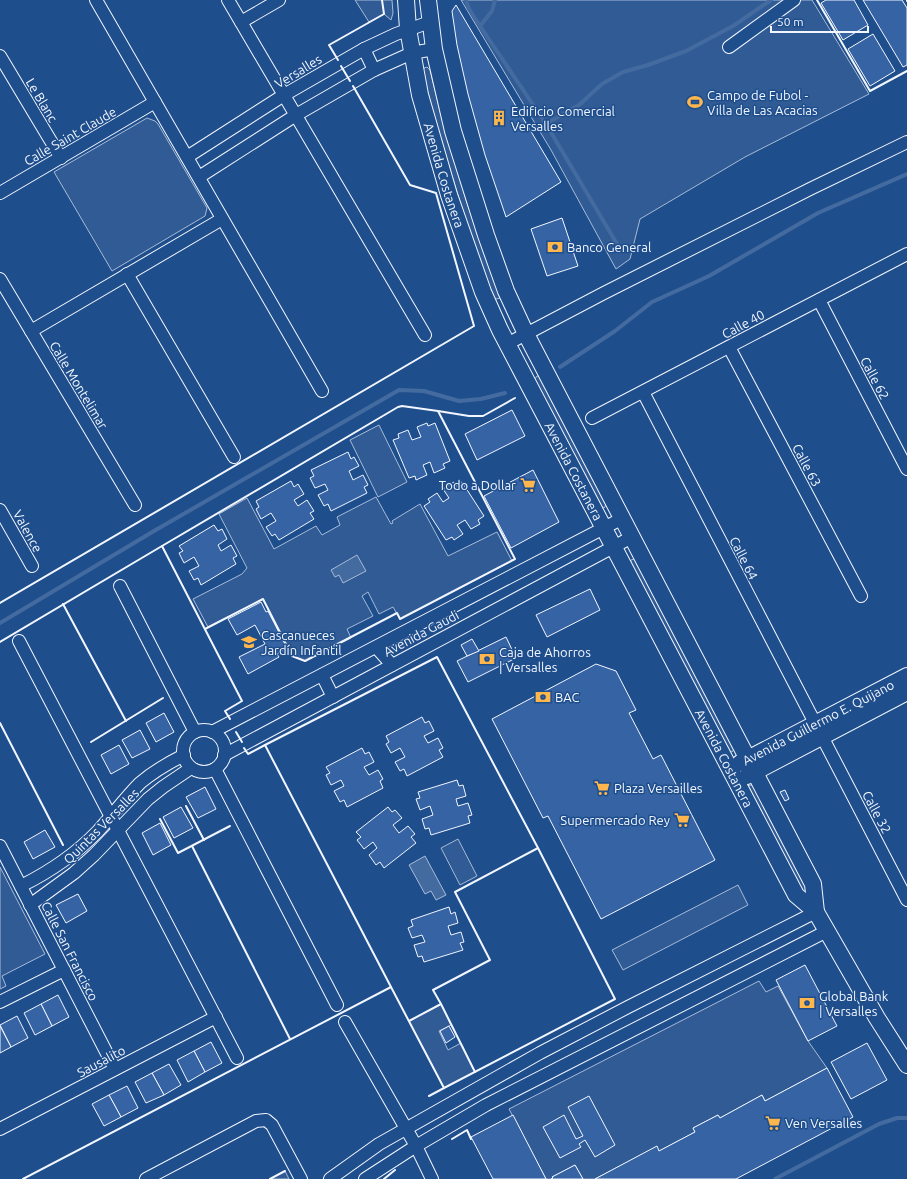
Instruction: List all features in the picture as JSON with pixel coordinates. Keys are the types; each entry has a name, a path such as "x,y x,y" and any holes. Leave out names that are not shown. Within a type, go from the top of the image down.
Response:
{"street":[{"path":"96,0 322,392"},
{"path":"228,0 425,335"},
{"path":"242,22 279,0"},
{"name":"Avenida Costanera","path":"406,0 408,29 420,95 449,195 483,292 507,344 796,895 816,912 877,1018 907,1065"},
{"name":"Avenida Costanera","path":"428,0 434,49 453,131 483,227 506,291 526,334 813,884 816,912"},
{"path":"729,47 794,0"},
{"name":"Versalles","path":"187,157 284,95 364,49 408,29 430,22"},
{"path":"364,49 374,70"},
{"path":"198,177 296,115 374,70 412,53 434,49"},
{"name":"Le Blanc","path":"0,56 61,158"},
{"name":"Calle Saint Claude","path":"0,193 155,102"},
{"path":"507,344 810,188 907,142"},
{"path":"31,331 222,219"},
{"name":"Calle 40","path":"592,418 907,254"},
{"path":"127,274 234,457"},
{"name":"Calle Montelimar","path":"0,281 134,505"},
{"name":"Calle 62","path":"819,300 907,469"},
{"name":"Calle 63","path":"729,347 861,596"},
{"name":"Calle 64","path":"643,392 818,730"},
{"name":"Valence","path":"0,510 32,566"},
{"name":"Avenida Gaudi","path":"216,735 260,708 623,518"},
{"name":"Avenida Gaudi","path":"224,755 632,537"},
{"path":"120,586 195,732"},
{"path":"19,642 237,1058"},
{"path":"376,647 392,665"},
{"path":"322,675 333,697"},
{"name":"Avenida Guillermo E. Quijano","path":"733,775 818,730 907,676"},
{"name":"Avenida Guillermo E. Quijano","path":"818,730 907,692"},
{"name":"Calle 32","path":"818,730 907,900"},
{"path":"200,731 216,735 223,743 224,755 221,763 215,769 203,772 191,768 185,760 184,755 184,744 190,736 195,732 200,731"},
{"name":"Quintas Versalles","path":"21,886 65,860 81,847 111,817 122,802 141,783 160,768 184,755"},
{"name":"Quintas Versalles","path":"30,904 74,874 148,799 191,768"},
{"path":"215,769 337,1005"},
{"name":"Calle San Francisco","path":"0,846 115,1069"},
{"path":"330,1179 404,1125 461,1098 540,1053 816,912"},
{"path":"365,1179 416,1146 486,1105 827,931"},
{"path":"0,1002 64,970"},
{"name":"Sausalito","path":"0,1129 216,1017"},
{"path":"345,1022 416,1146 432,1179"},
{"path":"540,1053 550,1072"},
{"path":"146,1179 166,1174 256,1121 266,1120 272,1125 301,1179"}],"shaded area":[{"path":"355,0 392,0 393,13 391,20 384,14 369,22"},
{"path":"461,0 812,0 869,94 745,157 640,219 630,259 616,269 551,150"},
{"path":"427,67 430,70 440,111 467,203 500,295 500,298 497,299 494,298 475,249 446,157 423,72 424,68"},
{"path":"147,118 158,124 207,208 205,216 112,271 54,172"},
{"path":"537,376 540,376 607,504 604,508 602,507 534,380"},
{"path":"379,425 407,482 378,497 350,440"},
{"path":"376,497 391,524 393,523 392,521 420,504 448,556 497,532 512,561 400,619 393,607 379,614 368,592 362,596 373,616 347,629 351,638 305,661 292,656 263,599 208,627 193,599 242,574 247,568 219,514 247,498 274,549 316,526 322,535 340,525 337,517"},
{"path":"357,555 366,571 343,583 339,575 335,577 331,570"},
{"path":"631,560 637,560 735,748 732,752 728,751 630,564"},
{"path":"748,786 754,786 809,893 803,894 748,789"},
{"path":"458,839 477,876 460,885 441,848"},
{"path":"425,856 446,895 436,900 431,891 425,894 409,865"},
{"path":"0,867 45,954 2,976 6,986 0,989"},
{"path":"738,885 748,905 623,970 612,950"},
{"path":"759,981 766,992 778,986 808,1041 827,1068 765,1101 762,1095 720,1118 718,1115 693,1128 695,1132 659,1151 656,1147 595,1179 583,1179 575,1165 552,1177 553,1178 551,1179 546,1179 509,1109"},
{"path":"441,1004 451,1025 439,1031 448,1050 461,1043 475,1072 444,1088 409,1021"},
{"path":"285,1171 289,1179 270,1179"}],"building":[{"path":"826,0 854,0 868,25 843,40 821,3"},
{"path":"863,0 902,0 907,8 907,65 903,67"},
{"name":"Edificio Comercial Versalles","path":"456,5 561,182 506,217 485,155 468,94 457,45 452,11"},
{"path":"873,34 895,71 870,86 848,49"},
{"name":"Banco General","path":"562,218 578,266 547,276 531,229"},
{"path":"512,410 525,436 477,460 465,434"},
{"path":"427,423 428,426 435,423 450,461 443,464 445,468 434,473 430,462 423,465 427,475 416,480 415,476 409,478 393,440 399,438 398,434 408,430 412,440 421,437 417,427"},
{"path":"348,452 351,459 354,457 359,466 349,471 353,480 363,475 368,485 364,487 367,493 331,511 328,504 324,506 318,495 328,490 325,484 315,488 310,478 314,476 311,470"},
{"path":"533,470 559,522 511,548 484,496"},
{"path":"291,481 294,487 298,484 304,494 294,500 298,506 307,500 314,511 310,513 314,519 279,540 275,534 272,536 266,527 276,521 271,513 261,519 256,509 259,507 256,501"},
{"path":"454,482 456,486 462,482 484,516 478,520 480,524 471,529 465,520 457,525 463,534 454,540 452,537 446,540 424,506 430,502 428,499 437,493 443,502 449,498 443,489"},
{"path":"214,525 218,531 222,529 227,539 218,545 221,551 231,545 237,556 233,558 236,564 201,585 198,578 194,580 189,571 199,566 194,557 184,563 179,553 183,551 179,546"},
{"path":"590,589 600,610 547,637 536,615"},
{"path":"261,602 266,612 268,611 287,648 277,654 279,657 248,674 239,657 265,644 255,625 237,635 228,619"},
{"name":"Caja de Ahorros | Versalles","path":"506,637 516,658 468,682 457,661"},
{"path":"472,639 479,651 467,656 461,645"},
{"name":"Plaza Versailles","path":"596,664 616,671 636,710 629,713 653,759 661,755 715,860 601,919 548,816 543,818 492,719"},
{"path":"164,713 174,732 156,742 146,723"},
{"path":"422,717 425,723 429,721 434,731 424,736 428,743 438,738 443,748 439,750 443,757 407,776 404,769 400,771 395,762 405,757 400,748 391,753 386,744 389,742 386,736"},
{"path":"140,730 150,749 132,758 122,740"},
{"path":"119,745 129,764 111,774 101,755"},
{"path":"362,748 365,754 369,752 374,762 364,767 369,775 378,770 383,779 380,781 383,788 347,807 344,800 340,802 334,791 344,786 341,780 331,785 326,775 330,773 326,767"},
{"path":"457,780 459,786 463,785 466,796 456,799 458,806 468,803 472,815 468,816 470,823 431,835 429,828 425,829 422,819 433,815 430,806 420,810 416,799 420,798 418,792"},
{"path":"205,787 216,809 198,818 186,797"},
{"path":"785,790 789,799 785,801 780,792"},
{"path":"181,807 193,828 174,838 163,817"},
{"path":"388,807 392,812 395,810 402,818 393,825 399,833 408,826 415,834 411,837 416,843 384,868 380,862 376,865 369,855 377,848 373,842 364,849 357,840 361,837 356,832"},
{"path":"160,823 171,845 153,855 142,833"},
{"path":"45,830 55,847 33,859 24,842"},
{"path":"78,894 87,911 66,923 56,905"},
{"path":"449,907 451,914 455,912 458,923 448,926 451,935 461,932 464,942 460,943 463,950 424,962 422,956 418,957 414,945 425,942 422,935 412,938 408,928 413,926 411,920"},
{"name":"Global Bank | Versalles","path":"805,965 837,1026 808,1041 776,980"},
{"path":"58,995 69,1017 52,1026 41,1004"},
{"path":"41,1004 52,1026 35,1035 24,1013"},
{"path":"17,1016 28,1038 11,1047 0,1025"},
{"path":"0,1026 11,1047 0,1053"},
{"path":"449,1026 455,1037 446,1043 440,1031"},
{"path":"211,1042 222,1063 205,1072 194,1051"},
{"path":"867,1043 887,1080 851,1099 831,1062"},
{"path":"194,1051 205,1072 188,1082 177,1060"},
{"path":"169,1064 181,1085 164,1095 152,1073"},
{"name":"Ven Versalles","path":"827,1068 853,1117 736,1179 595,1179 657,1146 659,1151 695,1132 693,1128 718,1115 720,1118 762,1095 765,1101"},
{"path":"152,1073 164,1095 146,1103 135,1082"},
{"path":"127,1086 138,1108 121,1117 109,1095"},
{"path":"109,1095 121,1117 104,1126 92,1104"},
{"path":"589,1096 615,1145 595,1157 585,1140 579,1144 581,1147 560,1158 543,1127 564,1115 576,1139 583,1136 568,1107"},
{"path":"513,1115 546,1179 493,1179 471,1137"},
{"path":"575,1165 583,1179 551,1179 553,1178 552,1177"}],"waterway":[{"path":"466,0 469,9 546,124 620,249"},
{"path":"480,26 492,11 495,0"},
{"path":"546,124 579,105 602,84 623,72 648,65 686,51 733,26 771,0"},
{"path":"560,367 615,331 652,302 709,276 818,213 907,174"},
{"path":"0,623 154,531 399,390 424,391 459,401 481,399 505,393"},
{"path":"775,1179 879,1124 897,1118 907,1118"}],"wall":[{"path":"338,60 329,45 384,14 382,0"},
{"path":"817,0 870,91 907,71"},
{"path":"341,66 350,81"},
{"path":"0,603 474,326 436,193 410,185 353,86"},
{"path":"438,411 469,416 483,416 515,398"},
{"path":"162,546 402,406 438,411 515,559 400,619 397,613 305,661 292,656 263,599 205,629"},
{"path":"0,642 162,546 242,701 225,711 230,719"},
{"path":"63,604 126,721"},
{"path":"265,745 437,657 538,848 455,892 490,960 433,990 441,1004 409,1021"},
{"path":"91,742 163,698"},
{"path":"0,723 63,845"},
{"path":"236,732 242,742"},
{"path":"244,748 248,754 265,745 391,987"},
{"path":"186,806 204,840"},
{"path":"160,819 178,853 230,826"},
{"path":"192,846 290,1039"},
{"path":"444,1088 615,999 538,848"},
{"path":"23,1179 391,987 444,1088 429,1096"},
{"path":"441,1004 475,1072"},
{"path":"452,1139 467,1130 471,1139"},
{"path":"384,1179 395,1170"},
{"path":"270,1179 285,1171"}],"place":[{"name":"Campo de Fubol - Villa de Las Acacias","path":"695,102"},
{"name":"Edificio Comercial Versalles","path":"499,118"},
{"name":"Banco General","path":"555,247"},
{"name":"Todo a Dollar","path":"528,485"},
{"name":"Cascanueces Jardín Infantil","path":"249,642"},
{"name":"Caja de Ahorros | Versalles","path":"487,659"},
{"name":"BAC","path":"543,697"},
{"name":"Plaza Versailles","path":"602,788"},
{"name":"Supermercado Rey","path":"682,820"},
{"name":"Global Bank | Versalles","path":"807,1003"},
{"name":"Ven Versalles","path":"773,1123"}]}
